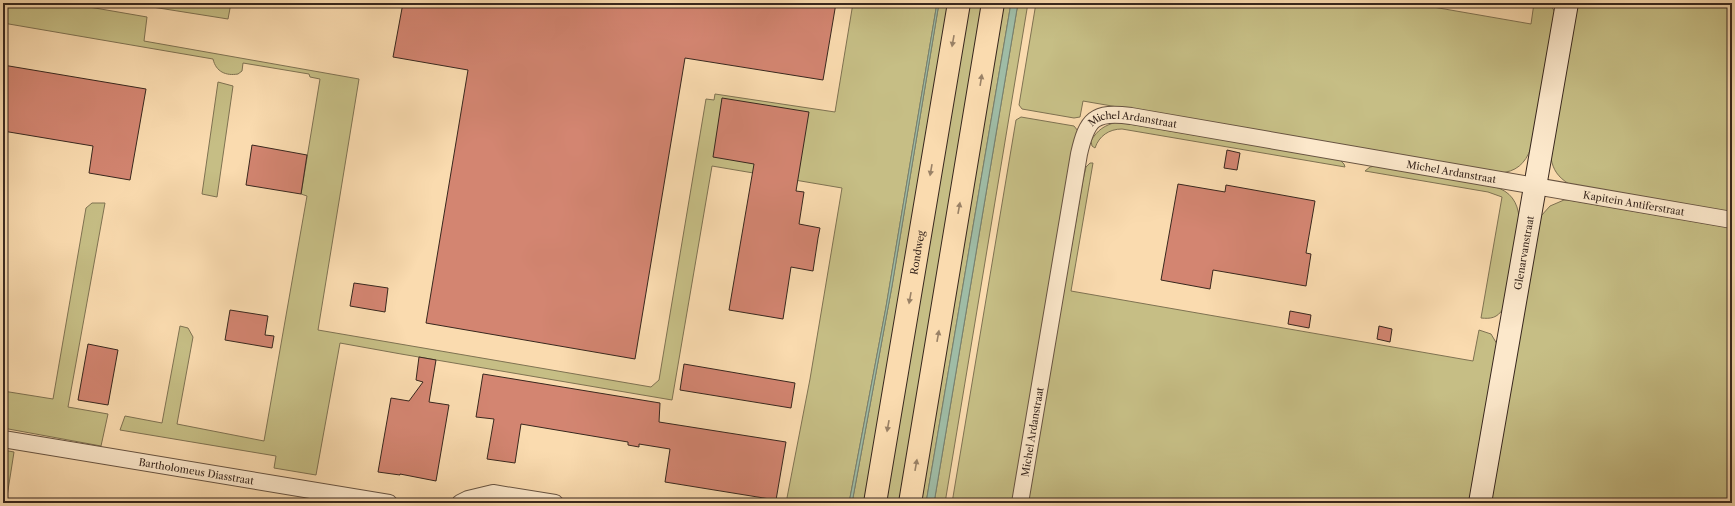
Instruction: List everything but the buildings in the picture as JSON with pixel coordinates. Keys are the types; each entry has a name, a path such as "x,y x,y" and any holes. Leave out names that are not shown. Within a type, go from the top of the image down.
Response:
{"main road":[{"name":"Rondweg","path":"875,503 959,3"},
{"path":"910,503 993,3"}],"street":[{"name":"Glenarvanstraat","path":"1480,503 1567,3"},
{"name":"Michel Ardanstraat","path":"1020,503 1079,154 1083,136 1090,122 1100,116 1115,114 1131,116 1535,187"},
{"name":"Kapitein Antiferstraat","path":"1535,187 1732,220"},
{"name":"Bartholomeus Diasstraat","path":"3,439 389,503"},
{"path":"460,503 468,499 493,493 555,503"}],"shaded area":[{"path":"3,3 66,3 147,17 144,41 359,79 318,330 651,387 659,380 706,99 714,100 715,94 835,112 853,3 937,3 886,307 849,503 786,503 810,379 842,188 712,166 672,400 340,343 316,475 274,468 276,456 120,430 125,416 162,423 180,326 188,328 193,337 177,424 264,441 307,196 301,194 320,79 310,77 309,74 243,63 242,71 238,74 226,74 216,67 213,59 3,23"},
{"path":"127,3 231,3 228,19"},
{"path":"937,3 939,3 892,286 852,503 849,503 886,307"},
{"path":"939,3 951,3 867,503 852,503 892,286"},
{"path":"968,3 986,3 901,503 884,503"},
{"path":"1002,3 1011,3 926,503 919,503"},
{"path":"1011,3 1018,3 934,503 926,503"},
{"path":"1018,3 1028,3 945,503 934,503"},
{"path":"1036,3 1410,3 1531,24 1534,3 1549,3 1555,12 1529,154 1523,163 1515,169 1499,173 1083,101 1080,117 1074,118 1022,109 1019,105"},
{"path":"1577,3 1732,3 1732,213 1569,184 1557,173 1551,158"},
{"path":"218,82 233,86 217,197 202,194"},
{"path":"1021,117 1074,126 1078,131 1013,503 952,503 1016,120"},
{"path":"1117,122 1339,159 1345,167 1122,129 1113,130 1105,134 1099,140 1095,148 1092,146 1091,141 1099,131 1105,126"},
{"path":"1090,163 1093,163 1071,291 1473,361 1479,330 1491,334 1497,344 1471,503 1027,503 1083,180 1086,167"},
{"path":"1375,166 1495,187 1509,194 1515,202 1519,218 1503,309 1496,316 1491,318 1481,318 1502,197 1488,192 1365,171 1370,167"},
{"path":"1564,200 1732,228 1732,503 1490,503 1541,216 1550,206"},
{"path":"92,203 105,203 68,407 108,414 101,446 3,428 3,391 53,399 86,208"},
{"path":"3,450 14,452 6,503 3,503"}]}
